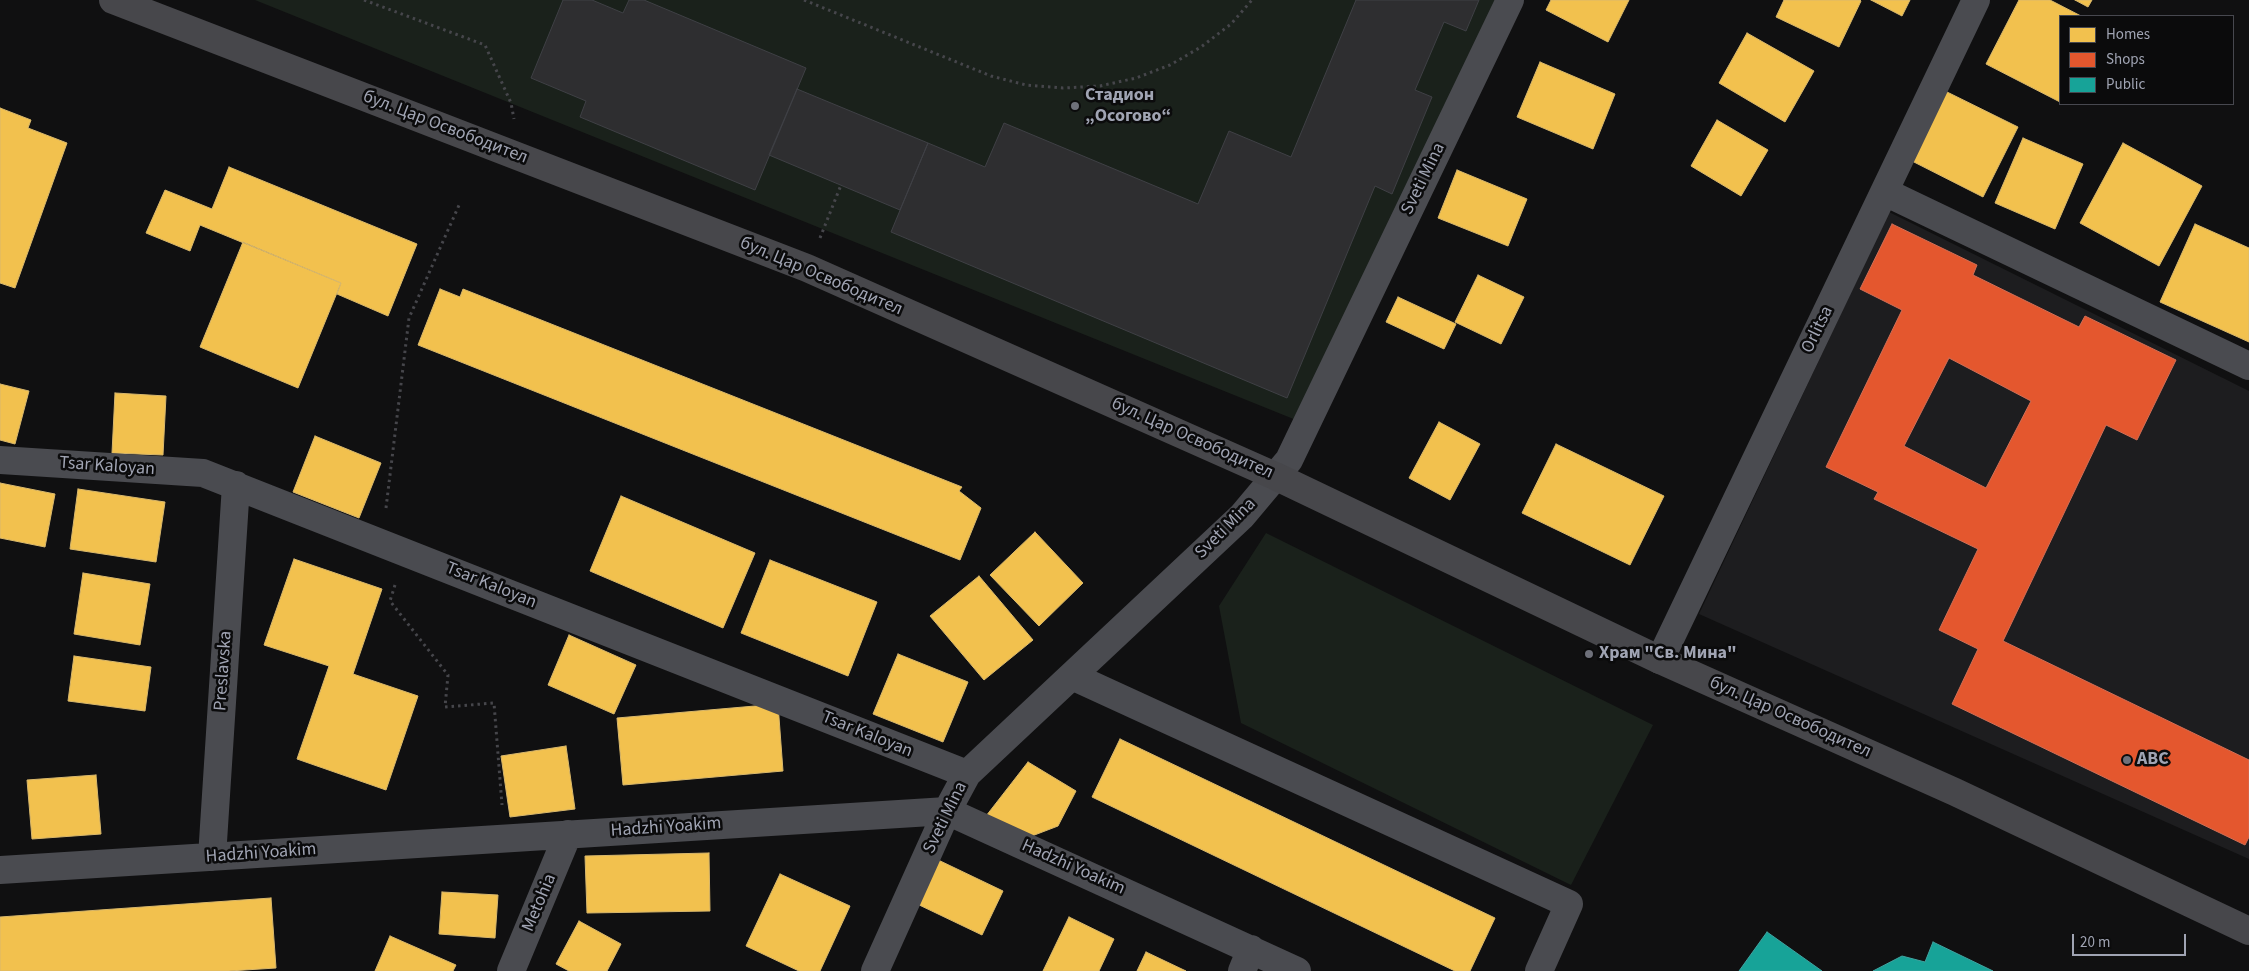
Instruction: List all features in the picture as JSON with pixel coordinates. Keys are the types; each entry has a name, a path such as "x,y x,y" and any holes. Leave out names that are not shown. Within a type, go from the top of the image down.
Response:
{"main road":[{"name":"бул. Цар Освободител","path":"113,0 807,268 1282,468 1660,660 1955,792 2249,931"}],"street":[{"name":"Sveti Mina","path":"875,971 947,811 967,774 1242,516 1282,468 1510,0"},
{"name":"Orlitsa","path":"1660,660 1976,0"},
{"path":"1885,192 2249,366"},
{"name":"Tsar Kaloyan","path":"0,460 203,473 967,774"},
{"name":"Preslavska","path":"212,857 236,485"},
{"path":"1072,676 1569,904 1539,971"},
{"name":"Hadzhi Yoakim","path":"0,870 947,811 1246,960 1297,971"},
{"name":"Metohia","path":"511,971 568,834"}],"path":[{"path":"364,0 485,45 511,103 520,156"},
{"path":"804,0 991,76 1026,84 1063,88 1100,86 1136,78 1170,65 1202,47 1230,24 1252,0"},
{"path":"807,268 841,185"},
{"path":"460,203 408,318 385,506 404,552 390,601 448,675 445,707 494,703 500,791 508,838"}],"shaded area":[{"path":"255,0 1496,0 1296,420"},
{"path":"1889,212 2249,391 2249,859 1699,614"},
{"path":"1266,533 1653,725 1571,885 1241,723 1219,606"}],"building: Homes":[{"path":"1551,0 1629,0 1608,42 1546,10"},
{"path":"1784,0 1861,1 1839,47 1776,17"},
{"path":"1871,0 1910,0 1902,16"},
{"path":"2019,0 2050,0 2079,15 2059,15 2059,101 1986,64"},
{"path":"2075,0 2092,0 2088,7"},
{"path":"1747,33 1814,71 1785,122 1719,83"},
{"path":"1540,62 1615,94 1593,149 1517,117"},
{"path":"1943,90 2018,127 1983,197 1908,159"},
{"path":"0,108 31,120 28,128 67,143 15,288 0,283"},
{"path":"1717,120 1768,150 1741,196 1691,166"},
{"path":"2023,138 2083,164 2055,229 1995,203"},
{"path":"2123,143 2202,186 2159,266 2080,223"},
{"path":"229,167 417,244 388,316 337,294 341,283 200,225 190,251 146,233 165,190 212,209"},
{"path":"1457,170 1527,199 1508,246 1438,218"},
{"path":"2195,224 2249,248 2249,342 2160,302"},
{"path":"243,242 341,283 298,388 200,347"},
{"path":"1478,275 1524,297 1501,344 1455,322"},
{"path":"440,289 460,297 463,289 962,487 959,491 981,508 960,560 418,345"},
{"path":"1398,297 1456,324 1444,349 1386,322"},
{"path":"0,384 29,391 15,444 0,440"},
{"path":"115,393 166,396 163,455 112,453"},
{"path":"1439,422 1480,444 1450,500 1409,478"},
{"path":"315,436 381,463 359,518 293,492"},
{"path":"1556,444 1664,496 1630,565 1522,513"},
{"path":"0,483 55,494 45,547 0,538"},
{"path":"78,489 165,502 156,562 70,549"},
{"path":"621,496 755,553 723,628 590,571"},
{"path":"1035,532 1083,583 1039,626 990,575"},
{"path":"294,559 382,589 353,674 418,696 386,790 297,759 329,666 264,645"},
{"path":"770,560 877,602 848,676 741,633"},
{"path":"83,573 150,584 140,645 74,634"},
{"path":"979,576 1033,640 984,680 930,616"},
{"path":"569,635 636,665 614,714 548,685"},
{"path":"898,654 968,682 943,742 873,714"},
{"path":"74,656 151,667 145,711 68,701"},
{"path":"778,704 783,771 623,785 617,718"},
{"path":"1120,739 1495,918 1470,971 1455,971 1092,797"},
{"path":"566,746 575,809 510,817 501,756"},
{"path":"1028,762 1076,791 1058,826 1024,839 986,816"},
{"path":"96,775 101,834 32,839 27,780"},
{"path":"709,853 710,911 587,913 585,856"},
{"path":"934,858 1003,891 982,935 913,902"},
{"path":"780,874 850,906 820,971 799,971 746,946"},
{"path":"442,892 498,895 495,938 439,934"},
{"path":"271,898 276,968 229,971 0,971 0,917"},
{"path":"1069,917 1114,939 1099,971 1043,971"},
{"path":"579,921 621,944 607,971 569,971 556,964"},
{"path":"390,936 456,965 453,971 375,971"},
{"path":"1146,952 1186,971 1137,971"}],"building: Shops":[{"path":"1892,224 1977,265 1973,275 2079,327 2085,316 2176,360 2137,440 2106,425 2003,641 2249,760 2249,837 2245,845 1952,704 1978,649 1939,630 1978,549 1874,499 1878,492 1826,467 1902,310 1860,289","holes":["1949,358 2031,401 1986,488 1904,446"]}],"building: Public":[{"path":"1767,932 1822,971 1739,971"},
{"path":"1933,942 1993,971 1873,971 1902,956 1925,962"}],"building: Other":[{"path":"563,0 592,0 623,13 629,0 644,0 806,68 755,190 580,117 586,101 531,78"},
{"path":"1356,0 1479,0 1466,31 1444,22 1415,90 1432,97 1392,194 1375,186 1287,398 891,232 928,143 985,167 1004,123 1198,204 1229,131 1291,157"},
{"path":"797,89 928,143 900,210 769,155"}],"place":[{"name":"Стадион „Осогово“","path":"1075,106"},
{"name":"Храм \"Св. Мина\"","path":"1589,654"},
{"name":"ABC","path":"2127,760"}]}
